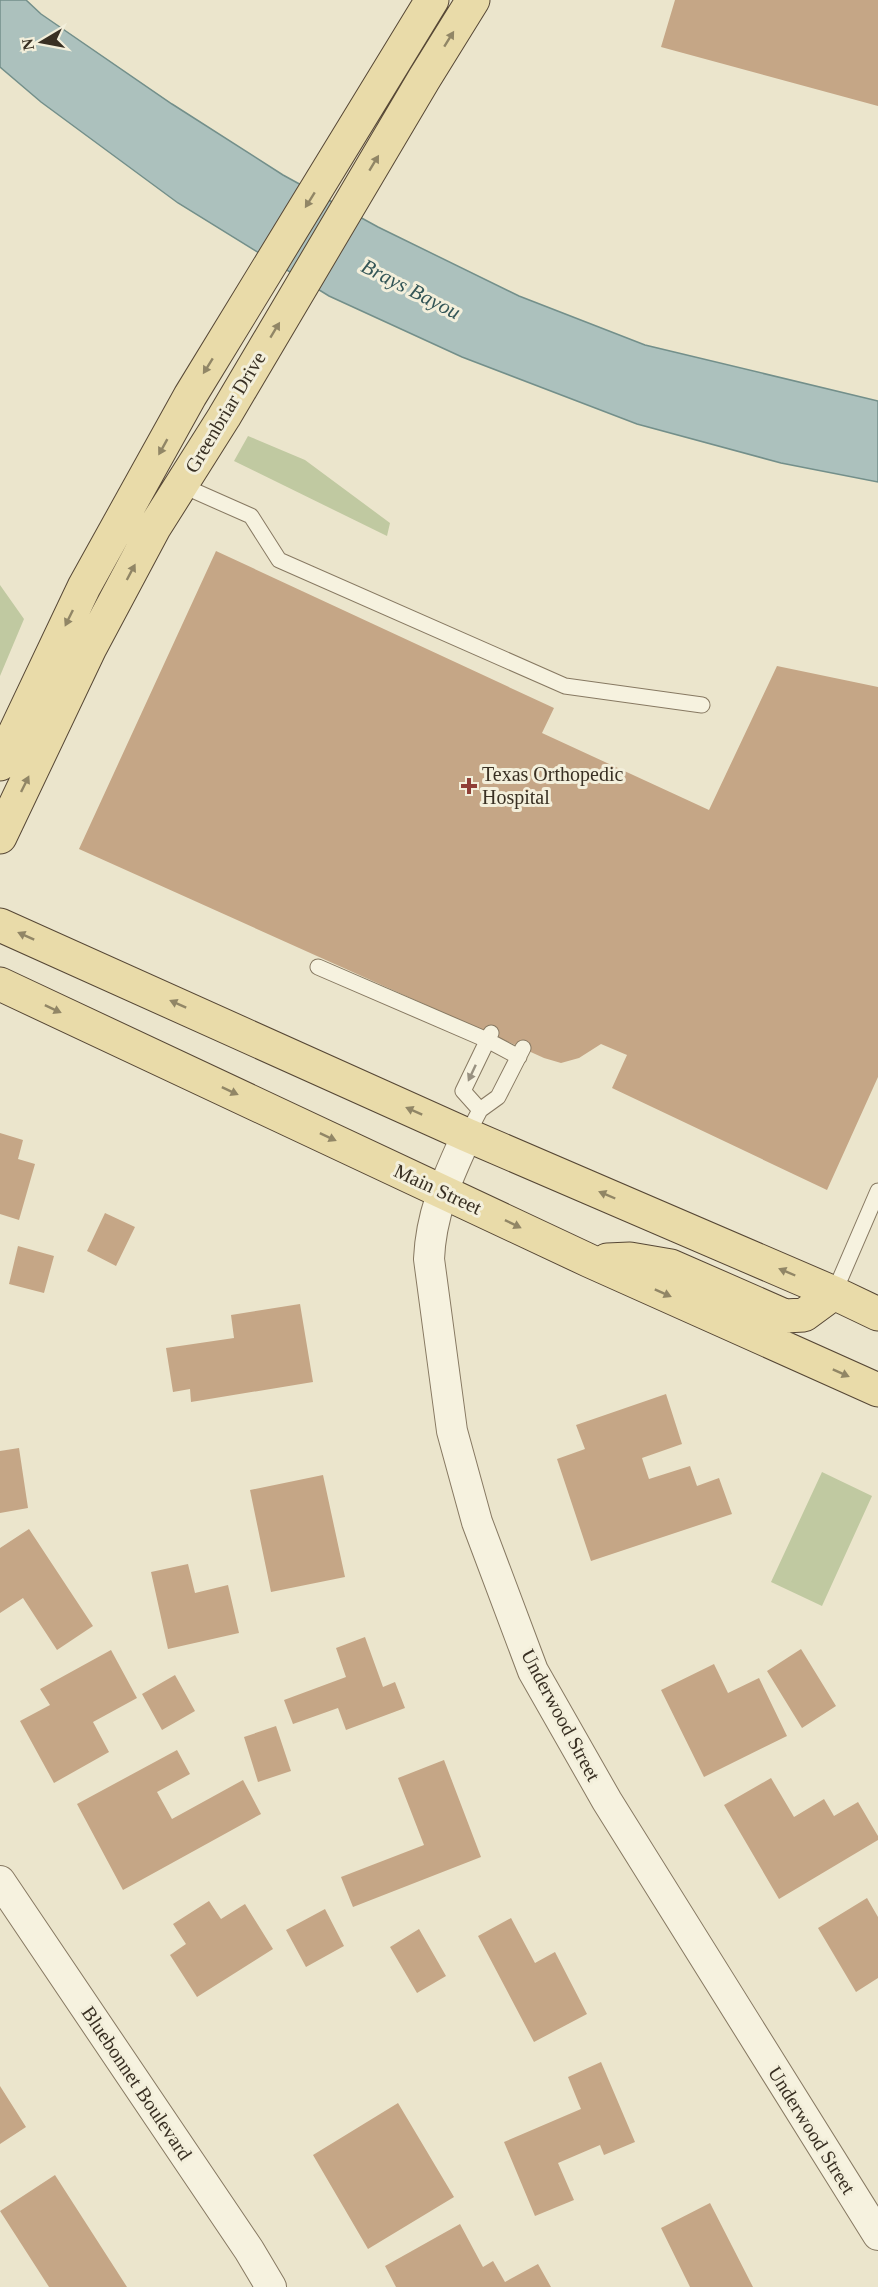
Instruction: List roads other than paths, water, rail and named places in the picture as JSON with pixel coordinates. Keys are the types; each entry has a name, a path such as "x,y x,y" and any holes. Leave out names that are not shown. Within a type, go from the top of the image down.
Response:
{"main road":[{"name":"Greenbriar Drive","path":"0,764 84,587 190,396 432,0"},
{"name":"Greenbriar Drive","path":"0,837 90,648 154,528 224,417 473,0"},
{"path":"84,587 114,605"},
{"path":"0,925 474,1122 878,1314"},
{"name":"Main Street","path":"0,984 590,1261 878,1390"},
{"path":"590,1261 630,1259 671,1266 785,1316 804,1315 834,1293"}],"street":[{"name":"Underwood Street","path":"474,1122 442,1190 430,1243 429,1259 452,1431 477,1522 533,1671 607,1801 878,2235"},
{"name":"Bluebonnet Boulevard","path":"0,1881 249,2250 271,2287"}],"lane":[{"path":"181,485 251,516 279,560 565,686 702,705"},
{"path":"318,967 489,1036 521,1052 498,1097 474,1122 463,1090 489,1036"},
{"path":"834,1293 878,1191"}],"water":[{"name":"Brays Bayou","path":"0,0 26,0 41,14 172,104 283,175 378,227 519,296 645,345 878,401 878,482 781,463 637,424 462,357 329,296 178,203 41,102 0,67"}],"place":[{"name":"Texas Orthopedic Hospital","path":"469,786"}]}
